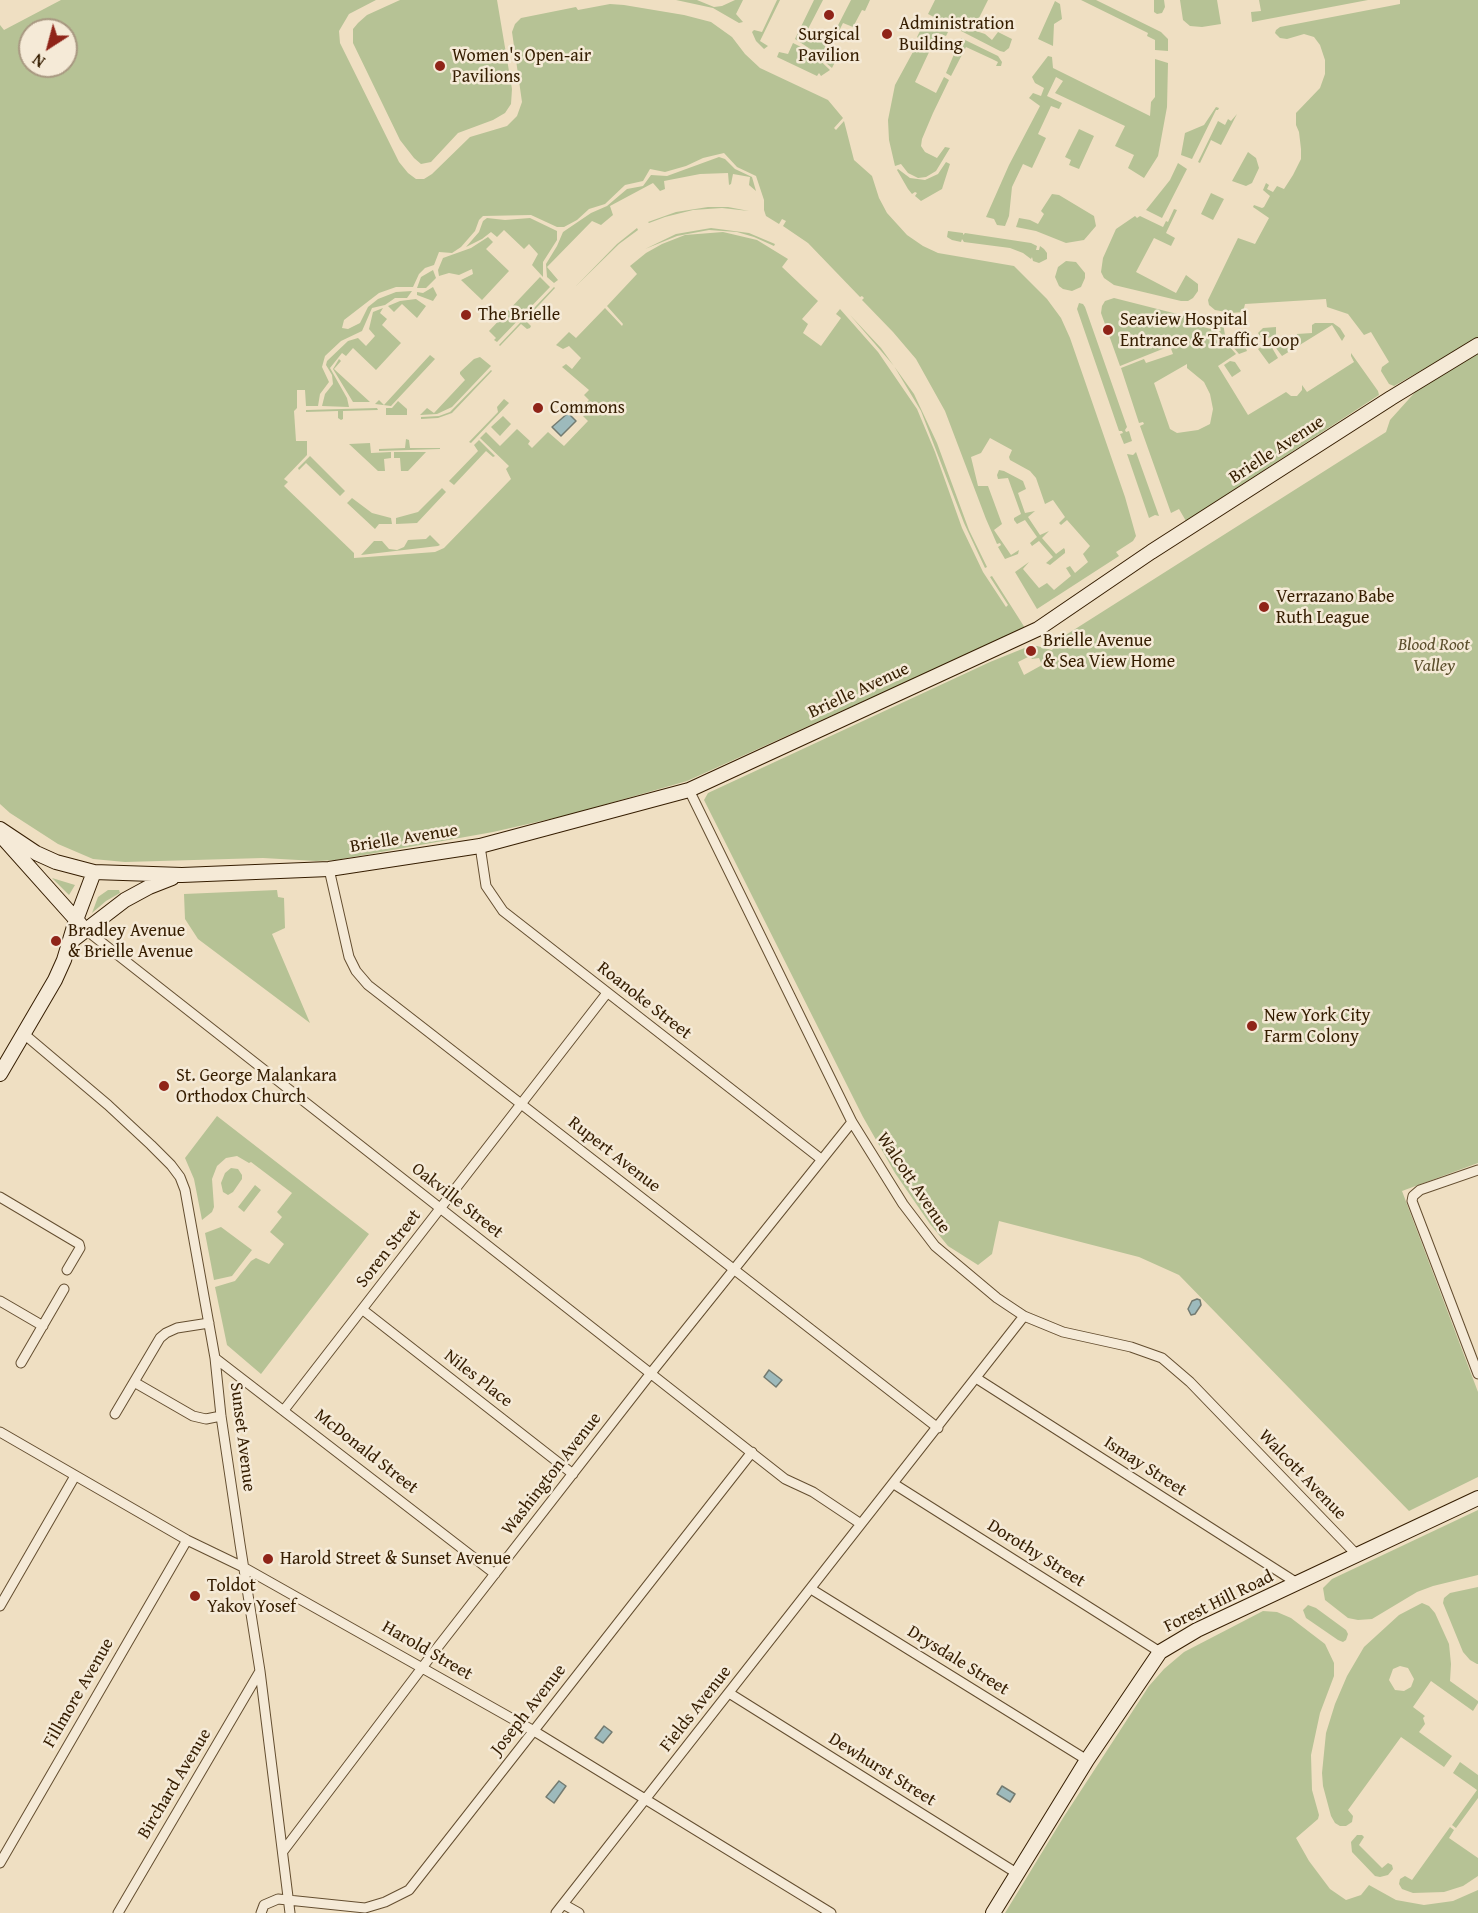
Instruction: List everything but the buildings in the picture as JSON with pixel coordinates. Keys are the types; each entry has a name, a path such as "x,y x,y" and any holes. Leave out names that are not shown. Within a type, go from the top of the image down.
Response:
{"street":[{"name":"Brielle Avenue","path":"0,831 36,853 56,862 94,872 182,875 330,870 480,846 689,790 1038,629 1151,552 1478,345"},
{"name":"Walcott Avenue","path":"689,790 852,1122 903,1204 935,1246 998,1298 1024,1316 1063,1332 1131,1347 1162,1358 1190,1382 1357,1555"},
{"name":"Brielle Avenue","path":"0,831 81,925"},
{"name":"Roanoke Street","path":"480,846 486,886 503,910 821,1159"},
{"name":"Rupert Avenue","path":"330,870 346,948 356,971 368,985 938,1428"},
{"path":"81,925 94,872"},
{"name":"Brielle Avenue","path":"24,1034 55,980 69,943 81,925 149,887 182,875"},
{"name":"Oakville Street","path":"81,925 785,1479 813,1492 861,1524"},
{"name":"Soren Street","path":"284,1410 607,993"},
{"path":"0,1074 24,1034"},
{"name":"Sunset Avenue","path":"24,1034 108,1105 171,1165 180,1177 185,1190 215,1358 221,1416 260,1671 290,1913"},
{"name":"Washington Avenue","path":"284,1850 422,1667 651,1373 852,1122"},
{"path":"1478,1170 1420,1190 1413,1196 1413,1205 1478,1374"},
{"path":"0,1197 79,1244 80,1248 67,1270"},
{"path":"21,1363 64,1290"},
{"path":"0,1301 43,1326"},
{"name":"Niles Place","path":"363,1310 573,1474"},
{"name":"Fields Avenue","path":"556,1913 1024,1316"},
{"path":"115,1414 155,1346 166,1333 177,1328 209,1323"},
{"name":"McDonald Street","path":"215,1358 495,1574"},
{"name":"Ismay Street","path":"976,1378 1297,1583"},
{"path":"134,1382 193,1416 206,1419 221,1416"},
{"name":"Harold Street","path":"0,1432 187,1540 243,1567 534,1731 831,1913"},
{"name":"Joseph Avenue","path":"289,1899 365,1908 385,1902 409,1890 752,1452"},
{"path":"0,1606 75,1476"},
{"name":"Dorothy Street","path":"894,1484 1160,1652"},
{"name":"Forest Hill Road","path":"993,1913 1087,1760 1160,1652 1197,1630 1478,1498"},
{"name":"Fillmore Avenue","path":"0,1863 187,1540"},
{"name":"Drysdale Street","path":"811,1589 1087,1760"},
{"name":"Birchard Avenue","path":"118,1913 260,1671"},
{"name":"Dewhurst Street","path":"729,1693 1018,1874"},
{"path":"261,1913 264,1905 270,1901 289,1899"},
{"path":"564,1904 579,1913"}],"green space":[{"path":"61,0 376,0 349,14 339,31 340,43 399,162 416,179 424,179 470,137 507,126 517,116 522,102 512,32 515,24 521,18 576,7 578,10 610,4 684,15 711,22 732,37 760,68 828,100 843,118 834,128 836,130 844,121 854,160 872,176 887,213 907,235 938,253 1014,266 1047,299 1061,318 1070,338 1125,497 1136,536 1133,541 1116,552 1119,556 1037,609 1015,572 1029,562 1023,569 1039,588 1047,583 1054,590 1071,576 1066,568 1070,566 1075,573 1088,562 1083,554 1090,546 1067,520 1061,525 1059,523 1065,517 1053,500 1045,504 1036,478 1030,471 1010,460 1012,450 990,438 981,453 971,457 978,486 988,486 1002,524 994,530 1011,555 1019,550 1018,554 1005,559 998,547 1001,545 997,544 986,519 945,411 916,359 862,300 864,298 862,296 860,297 808,243 783,226 786,221 782,219 779,224 766,216 764,200 756,176 737,167 724,153 665,172 650,169 643,181 625,185 605,204 589,209 577,220 564,227 557,227 531,215 483,216 475,231 461,247 452,253 439,252 434,265 425,268 419,274 413,287 396,287 379,293 344,320 342,328 348,329 360,323 368,307 378,299 396,292 412,291 407,298 395,298 385,305 372,308 362,331 341,341 325,356 322,367 329,382 320,394 318,406 306,406 305,390 297,390 297,408 294,411 296,441 307,441 307,455 284,479 288,482 284,486 354,553 354,558 435,552 444,548 511,479 506,469 509,466 480,438 486,432 500,446 517,429 530,441 528,444 532,448 548,432 564,446 588,421 583,416 589,410 584,405 589,400 584,395 589,390 562,367 566,364 572,369 581,358 569,346 563,349 556,345 569,332 576,338 605,308 622,326 623,324 607,306 637,274 630,266 646,253 685,235 723,232 757,240 788,259 782,267 818,301 802,319 808,324 803,333 821,346 841,318 836,314 840,309 878,352 917,409 962,528 983,572 1006,607 1008,605 990,577 992,576 1025,628 687,781 572,814 493,832 336,860 316,861 263,858 125,862 93,859 58,844 0,804 0,25 4,30 18,23 18,78 78,78 78,18 27,18"},
{"path":"400,0 497,0 512,89 511,104 505,113 458,133 431,162 421,164 400,140 353,43 353,29 358,23 367,15"},
{"path":"676,0 697,0 714,7 735,0 743,0 736,14 743,22 739,23 713,8"},
{"path":"777,0 780,0 760,41 768,46 764,49 756,41 752,32 754,30 762,32"},
{"path":"814,0 823,0 808,29 827,39 824,53 821,56 795,39"},
{"path":"851,0 870,0 853,27 843,23 830,49 839,54 832,68 826,63 830,41"},
{"path":"935,0 988,0 973,30 985,34 992,40 998,32 1012,39 1009,48 1004,52 1000,51 928,14"},
{"path":"1081,0 1096,0 1161,32 1168,39 1168,51 1155,50 1155,40 1147,36 1148,33"},
{"path":"1154,0 1164,0 1165,7 1162,13 1154,12"},
{"path":"1180,0 1217,0 1221,24 1190,26 1183,20"},
{"path":"1259,0 1368,0 1252,22 1251,12 1261,11"},
{"path":"1400,0 1478,0 1478,338 1394,386 1389,384 1381,371 1382,367 1389,362 1371,332 1364,335 1348,314 1327,307 1326,299 1245,304 1243,312 1231,313 1215,310 1209,305 1208,300 1238,238 1255,244 1269,218 1253,207 1254,205 1264,207 1270,196 1263,190 1266,183 1269,185 1267,189 1273,192 1277,186 1284,189 1293,175 1301,159 1296,113 1320,88 1325,74 1325,60 1320,45 1314,37 1304,34 1287,39 1280,38 1275,33 1276,30 1280,27 1400,4"},
{"path":"1055,1 1060,4 1062,19 1054,24 1053,46 1038,39"},
{"path":"925,21 948,32 946,36 938,33 915,82 936,93 944,77 949,80 933,113 921,146 925,152 937,158 945,147 950,148 936,171 926,177 918,178 908,173 901,164 895,166 889,140 888,120 895,85 920,39 917,37"},
{"path":"961,38 998,56 1002,62 1001,66 996,66 998,62 966,47 951,76 946,73"},
{"path":"793,43 811,52 830,70 821,76 819,73 817,76 777,57 779,52 788,54"},
{"path":"1048,56 1052,57 1053,68 1150,116 1151,102 1155,97 1155,59 1168,63 1167,107 1158,156 1144,178 1128,168 1134,155 1115,146 1125,126 1055,93 1063,81 1056,77 1047,96 1062,103 1059,109 1051,106 1038,134 1046,138 1032,168 1023,164 1012,187 1009,216 1005,226 997,225 994,219 986,217 1009,165 1040,106 1029,98 1033,93 1041,96 1044,88 1035,83 1032,77"},
{"path":"1216,107 1219,108 1192,159 1181,155 1185,133 1204,125"},
{"path":"1237,114 1221,145 1211,140 1200,163 1198,162 1218,121 1225,125 1228,119 1231,121"},
{"path":"1079,129 1094,136 1079,169 1069,165 1071,160 1065,157"},
{"path":"1248,152 1256,158 1259,168 1252,183 1246,186 1232,181"},
{"path":"719,157 725,159 735,169 752,177 756,191 749,185 750,177 733,174 729,185 728,173 700,174 664,181 665,189 660,191 653,183 610,206 613,215 601,225 592,221 547,267 558,280 554,283 547,277 546,264 563,232 591,213 607,206 627,189 643,186 651,175 667,176"},
{"path":"946,162 950,164 942,189 921,201 915,196 917,193 912,194 908,189 897,170 910,178 925,180 938,174"},
{"path":"1178,163 1187,169 1162,218 1146,210 1170,180"},
{"path":"1211,193 1224,199 1213,220 1201,214"},
{"path":"1052,194 1059,195 1094,216 1096,226 1084,240 1066,243 1036,231 1016,227 1019,218 1038,224 1044,214 1041,211"},
{"path":"708,207 728,207 749,211 722,208 693,210 648,222 676,212"},
{"path":"1174,209 1177,210 1166,233 1175,238 1171,246 1154,238 1136,272 1176,293 1186,275 1198,284 1198,291 1193,298 1181,301 1114,285 1104,278 1101,272 1103,258 1116,229 1135,216 1137,218 1140,216 1163,227"},
{"path":"487,218 505,220 530,218 557,231 557,240 543,262 543,277 532,265 538,254 529,244 524,249 504,230 497,237 491,232 466,247"},
{"path":"637,228 638,230 619,244 575,287 617,244"},
{"path":"711,228 749,233 775,244 774,246 737,232 709,230 677,236 645,249 676,234"},
{"path":"948,231 963,233 963,235 965,233 1031,243 1037,246 1036,250 1039,250 1040,246 1044,249 1047,259 1039,263 1033,261 1032,257 1031,259 1010,248 964,242 962,239 961,242 952,240 947,237"},
{"path":"488,237 493,242 486,249 509,271 482,300 461,280 473,274 472,269 459,275 449,273 439,276 438,270 443,258 471,248"},
{"path":"1066,261 1076,262 1085,273 1081,287 1072,291 1059,286 1055,277 1058,267"},
{"path":"433,270 436,278 426,288 417,288 421,277"},
{"path":"540,277 550,287 497,342 494,340 496,338 489,331"},
{"path":"433,287 437,295 433,301 417,295 417,292 423,293"},
{"path":"554,287 525,320 531,326 530,328 527,329 521,324 500,346 499,345"},
{"path":"1114,298 1223,323 1225,335 1229,341 1236,346 1245,346 1247,351 1239,354 1218,330 1221,331 1220,328 1196,323 1195,325 1215,330 1236,354 1218,366 1248,415 1286,392 1291,396 1297,396 1302,390 1302,385 1307,392 1354,362 1351,353 1379,395 1186,521 1179,509 1171,513 1140,426 1144,424 1139,423 1121,368 1144,359 1146,363 1173,354 1170,346 1120,366 1101,313 1105,301","holes":["1187,364 1187,368 1204,382 1210,394 1213,409 1210,424 1198,430 1177,433 1170,429 1154,383"]},
{"path":"416,299 426,306 417,318 402,304 394,312 388,306 400,301"},
{"path":"1079,303 1085,307 1127,427 1125,430 1129,431 1132,441 1124,444 1120,434 1123,433 1119,431 1077,309"},
{"path":"383,308 380,313 387,319 382,325 401,343 376,370 353,348 346,356 342,353 330,368 347,398 349,407 322,406 325,394 333,384 332,375 326,365 327,361 348,341 358,338 366,346 375,336 369,329 373,312"},
{"path":"850,315 881,348 893,365"},
{"path":"1333,323 1345,336 1342,341 1332,325 1282,356 1273,344 1273,339 1312,333 1312,325"},
{"path":"1276,327 1276,336 1262,339 1258,333 1263,328"},
{"path":"1265,344 1271,346 1278,358 1269,364 1258,349"},
{"name":"Blood Root Valley","path":"1478,353 1478,1163 1402,1191 1478,1392 1478,1477 1409,1511 1179,1275 1139,1257 999,1221 992,1254 978,1265 948,1246 895,1173 863,1117 704,800 708,793 990,662 1027,647 1037,646 1052,650 1061,638 1386,432 1390,420 1417,390","holes":["1030,656 1032,659 1039,658 1042,665 1024,675 1018,662"]},
{"path":"430,355 435,359 391,406 375,404 379,400 384,405"},
{"path":"480,357 491,366 452,407 437,414 420,415 427,408 434,413 465,380 460,372 474,359"},
{"path":"339,359 341,361 334,369 370,402 353,402 333,369"},
{"path":"1230,361 1235,362 1241,371 1232,377 1224,365"},
{"path":"894,367 914,394 937,443 969,530 987,567 985,568 964,523 921,411"},
{"path":"491,370 452,413 438,418 421,419 421,417 439,416 450,412"},
{"path":"504,399 509,403 471,443 469,442 498,412 497,407"},
{"path":"398,401 407,409 407,415 386,415 386,408 392,408"},
{"path":"377,408 378,410 343,411 341,420 338,418 338,411 306,412 306,410"},
{"path":"503,416 511,424 500,436 491,427"},
{"path":"406,439 409,440 410,448 440,449 379,451 379,449 405,448"},
{"path":"479,440 495,456 493,457 486,451 454,485 449,481 478,451 474,445"},
{"path":"370,443 371,453 391,452 391,458 384,459 385,471 378,471 349,444"},
{"path":"394,452 426,452 408,471 401,471 400,458 394,458"},
{"path":"1136,452 1159,516 1149,518 1127,454 1133,455"},
{"path":"310,456 345,491 340,496 306,463 299,470 298,468"},
{"path":"999,470 1023,481 1026,489 1018,493 1025,513 1035,511 1028,517 1040,535 1049,531 1042,538 1056,554 1064,548 1065,553 1050,565 1046,563 1053,557 1039,541 1032,546 1030,543 1037,537 1025,520 1017,524 1014,520 1021,514 1008,478 998,479"},
{"path":"442,488 446,492 417,523 396,524 396,518 418,512"},
{"path":"352,498 372,513 391,518 392,524 379,524 375,529 347,503"},
{"path":"430,535 440,545 361,555 374,541 382,541 389,549 397,550 404,547 408,540 426,539"},
{"path":"52,878 75,885 69,895"},
{"path":"108,890 119,890 120,893 92,913 98,897"},
{"path":"277,890 278,897 284,898 285,928 272,934 310,1023 198,939 185,919 184,894"},
{"path":"217,1116 369,1234 261,1374 227,1345 215,1287 235,1281 256,1258 269,1264 284,1244 270,1232 282,1217 277,1212 292,1193 251,1162 237,1156 226,1158 217,1166 212,1179 214,1207 212,1212 202,1220 194,1179 185,1158"},
{"path":"231,1168 238,1169 242,1179 228,1195 223,1192 221,1183 225,1173"},
{"path":"255,1185 261,1190 244,1212 238,1207"},
{"path":"221,1227 252,1250 232,1276 214,1280 205,1233"},
{"path":"1478,1510 1478,1575 1417,1592 1372,1619 1348,1618 1325,1600 1323,1588 1332,1579"},
{"path":"1478,1587 1477,1664 1463,1652 1443,1603 1444,1598 1450,1593"},
{"path":"1422,1603 1429,1606 1435,1613 1449,1644 1450,1681 1478,1703 1473,1711 1431,1681 1413,1707 1425,1716 1423,1718 1425,1724 1419,1732 1452,1756 1444,1767 1401,1737 1348,1810 1353,1816 1352,1822 1346,1826 1340,1826 1331,1816 1323,1786 1326,1733 1347,1676 1364,1647 1399,1615","holes":["1400,1666 1408,1668 1414,1679 1411,1687 1404,1691 1395,1690 1389,1680 1393,1669"]},
{"path":"1308,1605 1316,1608 1346,1630 1348,1634 1346,1640 1343,1642 1338,1640 1306,1618 1303,1610"},
{"path":"1263,1611 1277,1612 1291,1618 1325,1644 1334,1663 1334,1676 1320,1713 1311,1755 1312,1790 1319,1815 1318,1819 1296,1838 1309,1861 1330,1889 1346,1900 1361,1895 1369,1885 1396,1900 1424,1905 1453,1901 1478,1890 1478,1913 1005,1913 1063,1818 1149,1686 1184,1652"},
{"path":"1460,1762 1478,1775 1478,1798 1456,1828 1452,1825 1477,1790 1453,1773"},
{"path":"1450,1827 1454,1830 1449,1838 1478,1858 1478,1876 1463,1886 1444,1892 1413,1893 1402,1889 1399,1884 1400,1879 1405,1876 1412,1880"},
{"path":"1357,1835 1364,1837 1359,1845 1382,1868 1388,1863 1392,1865 1393,1869 1388,1875 1375,1876 1352,1852 1351,1842"}],"water":[{"path":"568,413 576,421 561,436 552,427"},
{"path":"1200,1300 1201,1305 1195,1314 1191,1315 1188,1309 1192,1301"},
{"path":"769,1370 782,1380 776,1387 764,1377"},
{"path":"604,1726 612,1732 603,1743 595,1738"},
{"path":"559,1781 566,1786 554,1803 546,1797"},
{"path":"1002,1786 1015,1794 1010,1802 997,1794"}],"place":[{"name":"Surgical Pavilion","path":"829,15"},
{"name":"Administration Building","path":"887,34"},
{"name":"Women's Open-air Pavilions","path":"440,66"},
{"name":"The Brielle","path":"466,315"},
{"name":"Seaview Hospital Entrance & Traffic Loop","path":"1108,330"},
{"name":"Commons","path":"538,408"},
{"name":"Verrazano Babe Ruth League","path":"1264,607"},
{"name":"Brielle Avenue & Sea View Home","path":"1031,651"},
{"name":"Bradley Avenue & Brielle Avenue","path":"56,941"},
{"name":"New York City Farm Colony","path":"1252,1026"},
{"name":"St. George Malankara Orthodox Church","path":"164,1086"},
{"name":"Harold Street & Sunset Avenue","path":"268,1559"},
{"name":"Toldot Yakov Yosef","path":"195,1596"}]}
